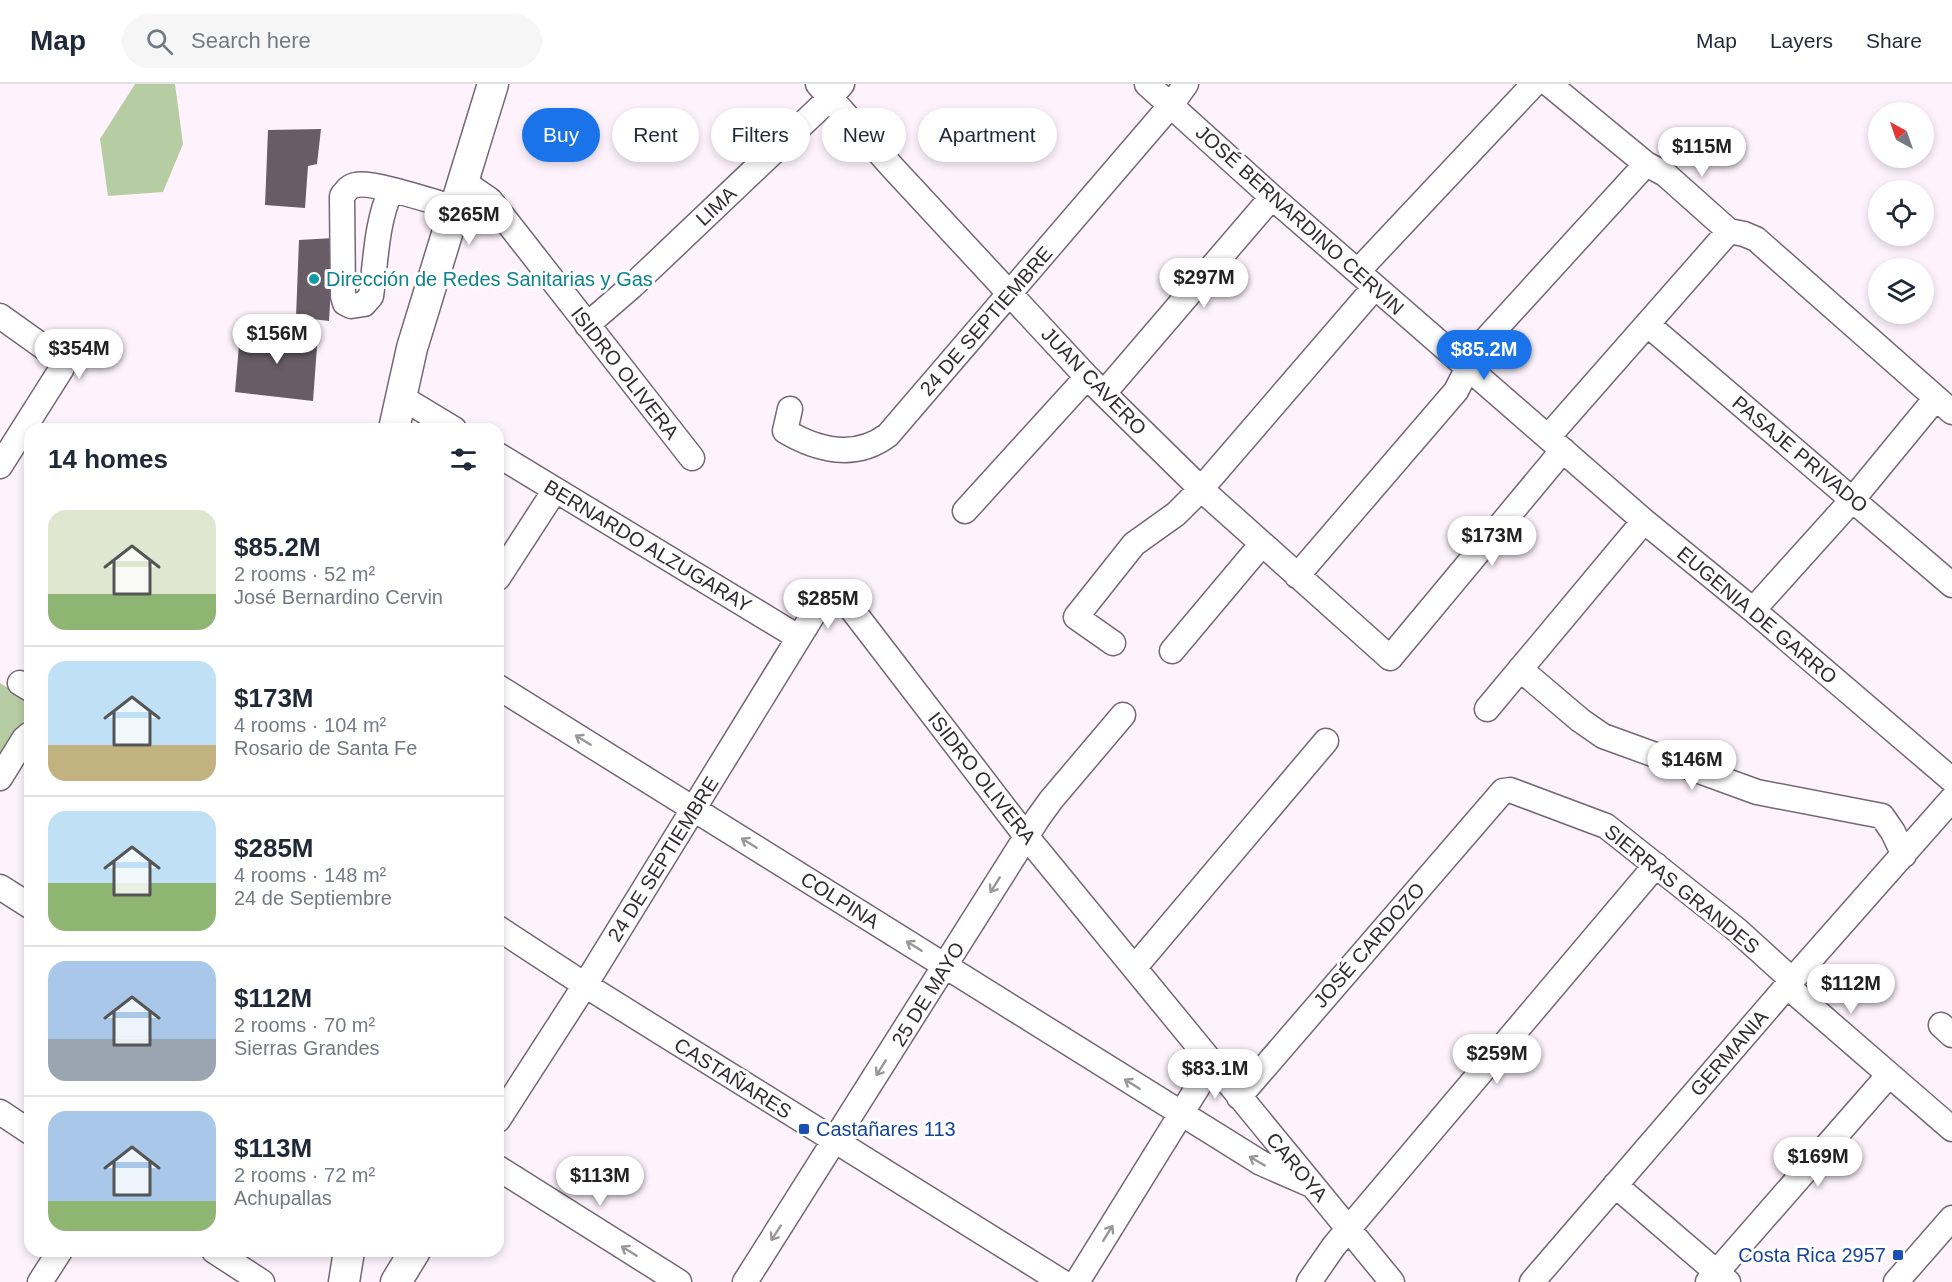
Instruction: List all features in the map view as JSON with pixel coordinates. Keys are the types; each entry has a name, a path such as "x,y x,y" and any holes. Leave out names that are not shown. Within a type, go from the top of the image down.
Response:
{"main road":[{"path":"395,423 412,348 493,84"},
{"path":"344,1282 348,1257"},
{"path":"396,1282 411,1257"}],"street":[{"name":"JOSÉ BERNARDINO CERVIN","path":"1146,84 1467,368 1556,443"},
{"name":"24 DE SEPTIEMBRE","path":"790,409 785,431 828,449 842,451 862,449 877,444 888,435 1171,105 1186,84"},
{"path":"1113,643 1076,617 1134,544 1176,514 1201,489 1366,279 1534,84"},
{"path":"1549,84 1646,164 1665,174 1729,231 1756,239 1944,405 1853,499 1753,610"},
{"name":"JUAN CAVERO","path":"830,89 1009,293 1095,385 1261,545 1390,658 1556,443"},
{"name":"LIMA","path":"587,325 631,287 830,89"},
{"path":"1297,576 1456,391 1478,348 1646,164"},
{"name":"ISIDRO OLIVERA","path":"391,190 460,195 479,191 490,200 692,458"},
{"path":"965,511 1095,385 1272,197"},
{"path":"1556,443 1647,324 1729,231"},
{"path":"0,316 56,356 62,368 27,423"},
{"name":"PASAJE PRIVADO","path":"1647,324 1952,585"},
{"path":"401,397 444,423"},
{"path":"0,466 24,428"},
{"name":"EUGENIA DE GARRO","path":"1556,443 1644,521 1753,610 1952,780"},
{"name":"BERNARDO ALZUGARAY","path":"504,459 798,637"},
{"path":"504,569 555,490"},
{"path":"1487,709 1644,521"},
{"path":"1172,651 1261,545"},
{"name":"ISIDRO OLIVERA","path":"826,598 844,599 1026,836 1135,967"},
{"name":"24 DE SEPTIEMBRE","path":"504,1111 585,986 798,637 826,598"},
{"path":"1520,669 1580,720 1603,736 1757,792 1882,816 1904,855"},
{"name":"COLPINA","path":"504,691 1261,1164 1311,1185"},
{"name":"25 DE MAYO","path":"745,1282 1026,836 1051,800 1123,715"},
{"path":"0,778 24,741"},
{"path":"1135,967 1326,741"},
{"name":"SIERRAS GRANDES","path":"1498,794 1510,790 1595,820 1614,832 1737,930 1789,983 1888,1076 1952,1129"},
{"name":"JOSÉ CARDOZO","path":"1239,1097 1498,794"},
{"name":"GERMANIA","path":"1532,1282 1789,983 1952,799"},
{"path":"1309,1282 1348,1229 1656,865"},
{"path":"0,887 24,902"},
{"name":"CASTAÑARES","path":"504,932 585,986 1062,1282"},
{"name":"CAROYA","path":"1135,967 1392,1282"},
{"path":"1077,1282 1212,1064"},
{"path":"1615,1185 1717,1279 1888,1076"},
{"path":"0,1112 24,1128"},
{"path":"504,1172 679,1282"},
{"path":"1896,1282 1952,1218"},
{"path":"40,1282 56,1257"},
{"path":"223,1257 262,1282"}],"green space":[{"path":"135,84 175,84 183,144 163,192 108,196 100,139"},
{"path":"0,683 24,697 24,721 0,760"}],"building":[{"path":"321,129 317,164 308,166 305,208 265,205 268,130"},
{"name":"Dirección de Redes Sanitarias y Gas","path":"334,238 329,321 296,317 299,240"},
{"path":"240,333 318,333 313,401 235,392"}],"place":[{"name":"Dirección de Redes Sanitarias y Gas","path":"314,279"},
{"name":"Castañares 113","path":"804,1129"},
{"name":"Costa Rica 2957","path":"1898,1255"}]}
